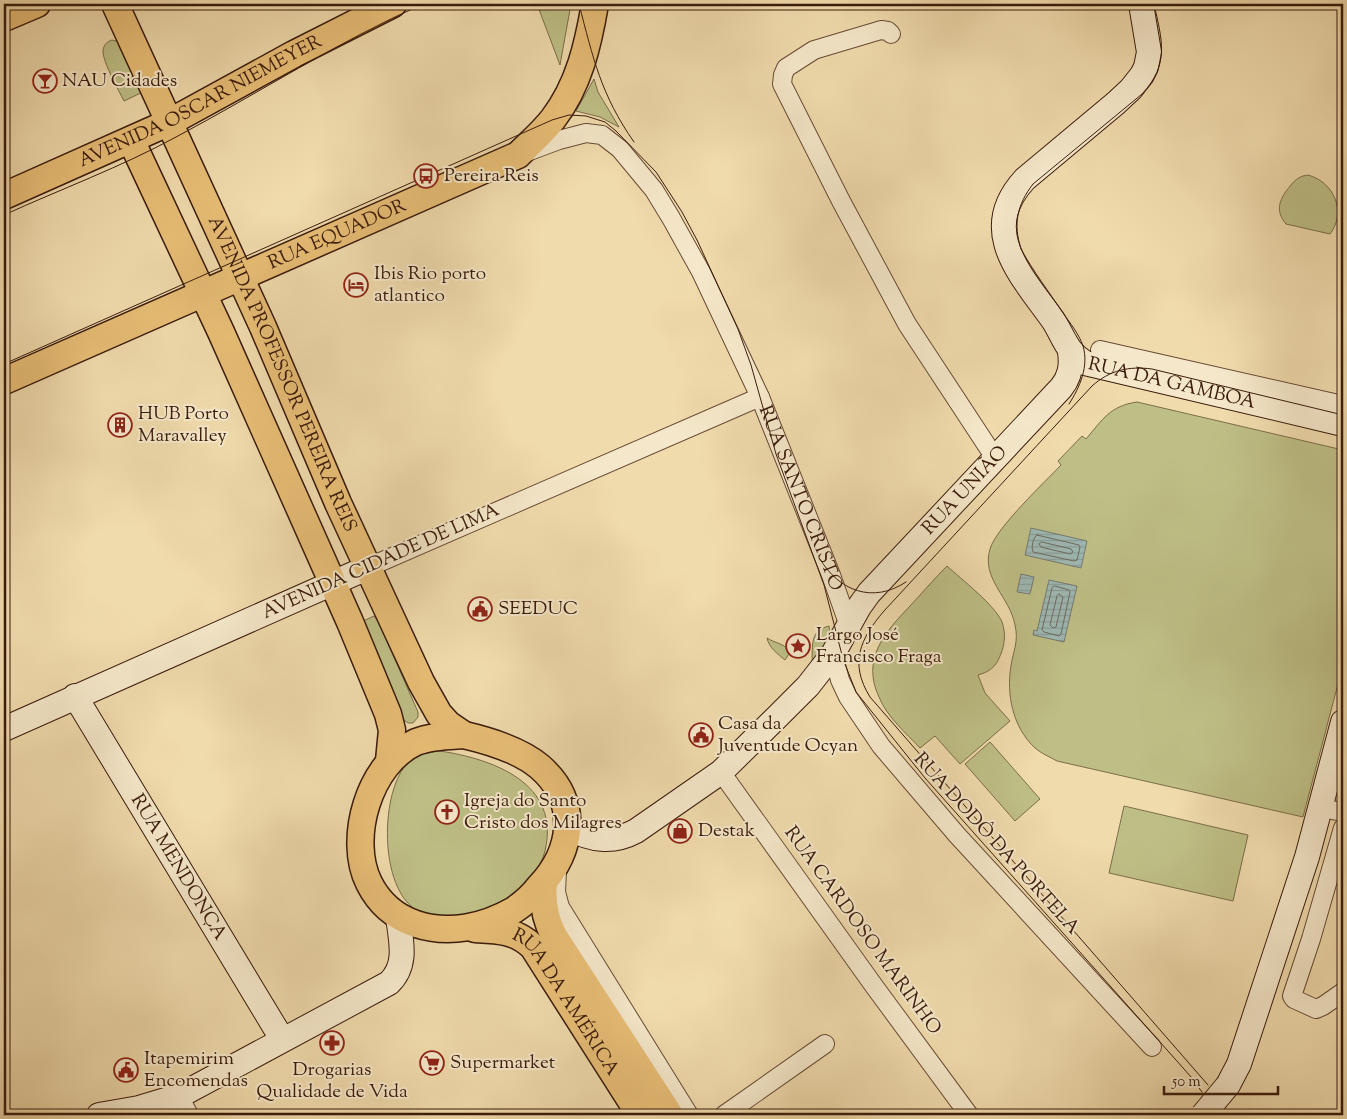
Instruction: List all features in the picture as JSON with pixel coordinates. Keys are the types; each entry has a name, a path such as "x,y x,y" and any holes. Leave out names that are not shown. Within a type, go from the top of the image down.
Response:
{"main road":[{"path":"4,18 37,4"},
{"name":"AVENIDA PROFESSOR PEREIRA REIS","path":"115,4 240,277 338,503 432,702 448,724 464,735"},
{"name":"AVENIDA OSCAR NIEMEYER","path":"4,196 170,122 294,54 394,4"},
{"name":"RUA EQUADOR","path":"4,381 518,155 552,120 566,100 589,42 596,4"},
{"name":"AVENIDA PROFESSOR PEREIRA REIS","path":"132,140 333,584 388,714 392,730 389,761"},
{"path":"464,735 506,748 526,758 540,768 558,789 568,816 566,842 558,860 544,882 514,910 466,928 434,929 398,917 381,903 373,892 364,872 360,853 360,832 367,804 376,782 389,761 408,747 424,739 464,735"},
{"path":"544,882 544,910 556,941 670,1115"},
{"name":"RUA DA AMÉRICA","path":"466,928 510,932 521,937 533,947 640,1115"}],"street":[{"name":"RUA DA GAMBOA","path":"1141,4 1148,52 1146,67 1142,75 1116,103 1025,179 1014,192 1005,210 1003,233 1004,242 1010,256 1019,273 1058,328 1070,352 1077,358 1091,365 1343,424"},
{"path":"891,34 888,31 881,30 814,50 786,68 782,75 782,84 841,201 907,324 995,458"},
{"name":"RUA SANTO CRISTO","path":"518,155 559,140 586,133 602,135 620,148 654,190 701,272 760,397 831,575 849,626"},
{"name":"RUA DA GAMBOA","path":"1100,350 1343,404"},
{"path":"1067,378 1070,368 1070,352"},
{"name":"RUA DA GAMBOA","path":"1067,378 1078,374 1096,376 1343,437"},
{"name":"RUA UNIÃO","path":"849,626 869,593 1061,388 1067,378"},
{"name":"AVENIDA CIDADE DE LIMA","path":"4,729 368,567 760,397"},
{"path":"568,828 593,837 623,838 721,772 794,700 833,654 849,626"},
{"name":"RUA DODÔ DA PORTELA","path":"833,654 840,680 848,697 881,746 957,835 1152,1047"},
{"name":"RUA MENDONÇA","path":"75,696 282,1039"},
{"path":"1203,1115 1228,1085 1235,1074 1242,1055 1294,897 1343,722"},
{"name":"RUA CARDOSO MARINHO","path":"721,772 969,1115"},
{"path":"1320,808 1343,812"},
{"path":"1343,828 1311,939 1292,996 1294,999 1316,1009 1343,992"},
{"path":"558,860 556,892 560,908 689,1115"},
{"path":"99,1115 138,1108 184,1106 282,1039 382,988 393,979 399,970 402,959 398,917"},
{"path":"724,1115 825,1044"}],"green space":[{"path":"537,4 571,4 560,65"},
{"path":"112,40 120,42 145,91 124,101 103,52 104,46"},
{"path":"594,79 598,92 619,127 600,117 576,111"},
{"path":"1308,175 1325,184 1335,199 1337,216 1330,234 1286,224 1280,214 1281,199 1287,190 1296,179"},
{"path":"1137,402 1343,450 1343,665 1303,817 1057,761 1034,747 1016,720 1011,699 1010,677 1016,631 1012,615 989,570 990,549 1001,530 1061,465 1058,461 1082,436 1086,439 1113,410"},
{"path":"947,566 977,592 1002,622 1004,639 1000,656 989,671 978,675 985,693 1010,721 960,764 935,736 920,748 903,731 882,704 874,683 873,670 874,658 884,636"},
{"path":"374,616 378,621 418,712 418,717 413,723 408,723 404,720 361,622"},
{"path":"829,626 827,642 812,663 815,635 823,628"},
{"path":"767,638 781,644 788,650 789,654 785,660 772,648"},
{"path":"990,742 1040,799 1015,821 965,764"},
{"path":"440,751 481,760 501,768 518,779 533,792 543,808 547,828 543,858 536,872 521,890 497,904 476,913 456,918 424,914 408,903 398,887 391,867 388,844 388,821 391,799 397,780 406,765 417,756"},
{"path":"1124,806 1248,835 1233,901 1109,873"}],"water":[{"path":"1031,528 1087,541 1081,568 1025,555"},
{"path":"1021,574 1034,577 1030,594 1017,592"},
{"path":"1049,580 1077,586 1064,642 1033,635 1034,630 1037,631"}],"tram line":[{"path":"4,215 155,148 329,51 423,4"},
{"path":"579,4 599,76 613,108 634,142"},
{"path":"1069,404 1077,391 1084,369 1085,354 1083,346 1074,329 1021,249 1017,231 1018,215 1023,200 1033,184 1142,94 1151,83 1157,72 1162,51 1154,4"},
{"path":"4,364 552,120 569,115 586,116 605,122 656,172 682,212 738,329 751,365 776,454 824,585 843,659 856,692 925,778 1192,1078 1202,1092"},
{"path":"1208,1085 870,697 860,673 860,652 869,631 884,611 1092,386 1106,376 1120,370 1135,368 1152,369 1343,415"},
{"path":"820,559 837,579 858,591 869,593 881,592 894,589 906,582"}],"place":[{"name":"NAU Cidades","path":"45,81"},
{"name":"Pereira Reis","path":"426,176"},
{"name":"Ibis Rio porto atlantico","path":"356,285"},
{"name":"HUB Porto Maravalley","path":"120,425"},
{"name":"SEEDUC","path":"480,609"},
{"name":"Largo José Francisco Fraga","path":"798,646"},
{"name":"Casa da Juventude Ocyan","path":"701,735"},
{"name":"Igreja do Santo Cristo dos Milagres","path":"447,812"},
{"name":"Destak","path":"680,831"},
{"name":"Drogarias Qualidade de Vida","path":"332,1043"},
{"name":"Supermarket","path":"432,1063"},
{"name":"Itapemirim Encomendas","path":"126,1070"}]}
